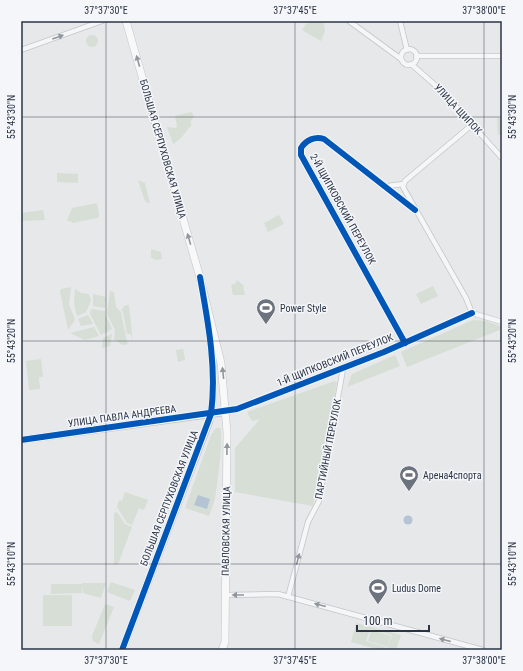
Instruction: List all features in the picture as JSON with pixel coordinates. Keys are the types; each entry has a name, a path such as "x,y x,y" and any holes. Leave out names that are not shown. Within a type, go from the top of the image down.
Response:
{"main road":[{"name":"БОЛЬШАЯ СЕРПУХОВСКАЯ УЛИЦА","path":"126,21 200,277 221,363 225,412"},
{"name":"ПАВЛОВСКАЯ УЛИЦА","path":"225,412 227,434 225,646"},
{"path":"222,650 225,646"}],"street":[{"path":"21,50 102,21"},
{"path":"349,21 401,59 405,64 412,64 415,61 416,56"},
{"path":"400,21 407,50"},
{"path":"401,59 403,52 407,50"},
{"path":"407,50 414,52 416,56"},
{"path":"416,56 502,56"},
{"name":"УЛИЦА ЩИПОК","path":"412,64 473,124 502,158"},
{"path":"386,186 393,187 403,184 404,181 473,124"},
{"name":"2-Й ЩИПКОВСКИЙ ПЕРЕУЛОК","path":"405,343 301,154 301,148 311,139 317,138 324,140 416,210"},
{"path":"403,184 404,189 464,295 472,313 502,322"},
{"name":"БОЛЬШАЯ СЕРПУХОВСКАЯ УЛИЦА","path":"122,650 211,414 213,383 210,341 200,277"},
{"name":"1-Й ЩИПКОВСКИЙ ПЕРЕУЛОК","path":"225,412 237,410 343,368 405,343 472,313"},
{"name":"ПАРТИЙНЫЙ ПЕРЕУЛОК","path":"288,597 308,522 319,501 343,368"},
{"name":"УЛИЦА ПАВЛА АНДРЕЕВА","path":"21,440 225,412"},
{"path":"225,595 278,594 483,650"}],"shaded area":[{"path":"312,21 323,21 325,31 321,41 302,30 306,24"},
{"path":"94,35 97,36 97,46 90,47 87,46 86,39 87,36"},
{"path":"191,112 194,116 191,121 191,126 181,138 173,144 167,127 176,128 175,116"},
{"path":"497,118 502,118 502,135 498,135"},
{"path":"57,173 78,174 78,183 57,182"},
{"path":"138,180 145,183 150,203 147,203 144,199"},
{"path":"97,203 98,218 72,223 71,221 67,221 72,208"},
{"path":"43,210 45,220 22,221 22,213"},
{"path":"279,215 284,224 268,232 264,223"},
{"path":"151,249 161,252 162,259 155,260 151,257"},
{"path":"237,280 243,285 245,295 233,295 231,285 236,283"},
{"path":"433,286 438,296 421,304 416,294"},
{"path":"71,287 69,304 75,320 68,330 60,292 61,289"},
{"path":"75,289 81,293 89,294 91,301 86,312 77,316 74,304"},
{"path":"110,291 114,292 116,307 121,312 127,342 129,344 122,345 114,339 115,330 107,314"},
{"path":"93,294 106,297 105,308 93,306"},
{"path":"129,305 133,343 131,334 127,334 123,312 121,309 124,308 123,306"},
{"path":"91,309 105,311 112,329 101,335 90,314"},
{"path":"88,315 93,324 81,326 78,319"},
{"path":"473,320 486,321 502,327 502,329 407,367 401,352"},
{"path":"94,327 99,336 85,340 70,333"},
{"path":"112,334 110,346 102,348 103,338"},
{"path":"183,349 185,360 178,362 176,350"},
{"path":"395,355 400,366 347,387 352,374"},
{"path":"41,359 43,377 39,377 40,389 29,390 26,361"},
{"path":"335,381 337,383 313,506 235,492 235,448 260,419 252,421 247,412"},
{"path":"216,428 220,428 221,451 215,498 209,516 185,508 211,435"},
{"path":"125,492 148,500 144,510 139,508 132,525 127,523 117,507 119,500 122,501"},
{"path":"117,512 125,524 132,527 118,564 114,565 114,513"},
{"path":"111,582 135,590 130,601 107,592"},
{"path":"82,583 106,583 101,598 83,593"},
{"path":"51,584 82,584 82,593 51,594"},
{"path":"43,595 72,595 72,626 43,626"},
{"path":"105,604 114,607 99,644 93,641 92,636"},
{"path":"356,623 401,635 396,650 380,650 351,642","holes":["370,629 392,635 388,648 366,641"]},
{"path":"371,630 391,636 388,647 368,641"}],"water":[{"path":"198,495 210,499 207,509 194,505"},
{"path":"408,515 413,520 408,525 403,520"}],"cycle path":[{"path":"405,343 301,155 301,148 311,139 324,139 415,210"},
{"path":"122,650 211,414 213,397 211,345 200,277"},
{"path":"21,440 237,409 384,352 472,313"}],"place":[{"name":"Power Style","path":"266,325"},
{"name":"Арена4спорта","path":"409,492"},
{"name":"Ludus Dome","path":"378,605"}]}
